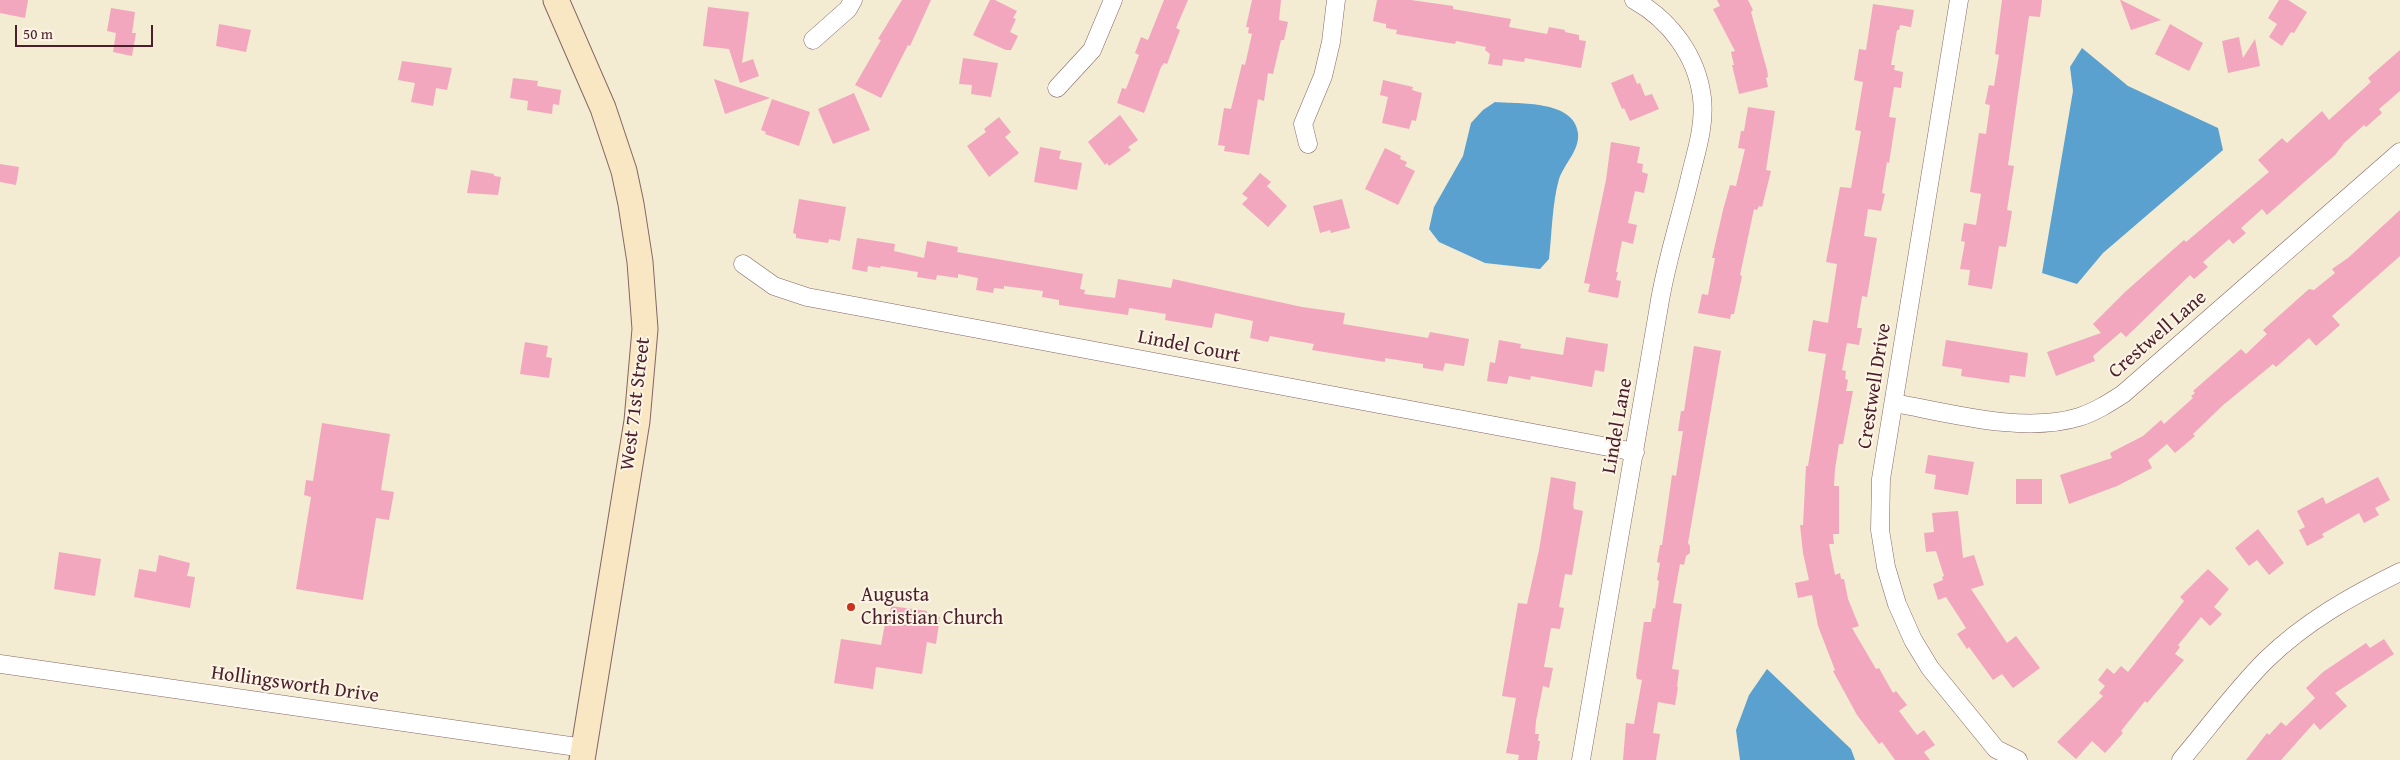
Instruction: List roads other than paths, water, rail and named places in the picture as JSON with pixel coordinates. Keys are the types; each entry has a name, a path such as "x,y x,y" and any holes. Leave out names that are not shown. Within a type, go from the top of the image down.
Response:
{"main road":[{"name":"West 71st Street","path":"556,0 603,108 617,147 634,220 640,262 645,329 637,421 583,754"}],"street":[{"path":"813,40 848,9 853,0"},
{"path":"1057,88 1092,50 1113,0"},
{"path":"1308,144 1303,124 1323,76 1336,0"},
{"name":"Lindel Lane","path":"1581,760 1659,305 1702,127 1702,101 1691,59 1678,38 1654,14 1634,0"},
{"name":"Crestwell Drive","path":"1960,0 1881,479 1879,510 1882,548 1890,586 1900,614 1921,655 1996,754 2018,760"},
{"name":"Crestwell Lane","path":"1894,404 2025,424 2059,422 2078,418 2104,406 2123,394 2400,152"},
{"name":"Lindel Court","path":"743,264 774,286 807,297 1635,452"},
{"path":"2181,760 2253,673 2285,643 2340,603 2400,572"},
{"name":"Hollingsworth Drive","path":"0,664 583,754"}],"water":[{"path":"2082,48 2128,86 2218,128 2223,150 2103,253 2077,284 2042,273 2073,91 2070,67"},
{"path":"1495,102 1531,104 1556,109 1567,115 1574,122 1578,133 1577,145 1559,179 1549,259 1540,269 1485,263 1439,242 1429,229 1434,207 1463,156 1471,123 1483,110"},
{"path":"1767,669 1851,749 1855,760 1740,760 1736,730 1749,695"}],"place":[{"name":"Augusta Christian Church","path":"851,607"}]}
